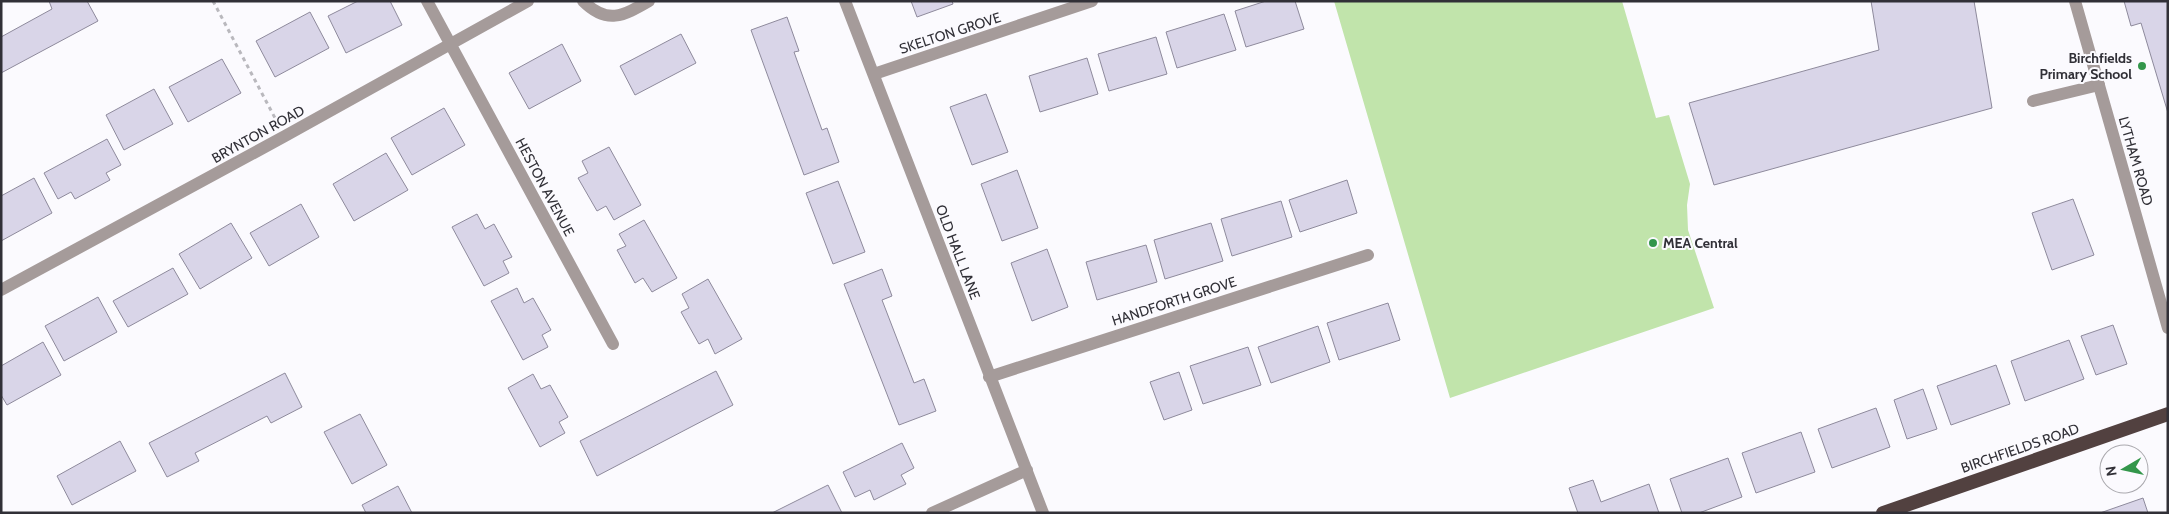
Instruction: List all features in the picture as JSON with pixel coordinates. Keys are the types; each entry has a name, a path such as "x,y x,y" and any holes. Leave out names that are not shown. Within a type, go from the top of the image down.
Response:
{"highway":[{"name":"BIRCHFIELDS ROAD","path":"1883,513 2168,414"}],"street":[{"name":"HESTON AVENUE","path":"427,1 613,344"},
{"name":"BRYNTON ROAD","path":"1,290 285,136 528,1"},
{"path":"583,1 592,10 614,17 625,15 648,1"},
{"name":"OLD HALL LANE","path":"845,1 1043,513"},
{"name":"SKELTON GROVE","path":"874,74 1092,1"},
{"name":"LYTHAM ROAD","path":"2075,1 2168,328"},
{"path":"2033,101 2099,85"},
{"name":"HANDFORTH GROVE","path":"989,377 1368,255"},
{"path":"932,513 1027,470"}],"path":[{"path":"212,1 285,136"}],"green space":[{"path":"1334,1 1622,1 1656,118 1669,115 1690,184 1687,205 1688,230 1714,308 1450,398"}],"building":[{"path":"49,1 87,1 98,21 1,73 1,37 52,9"},
{"path":"358,1 390,1 402,25 346,53 328,16"},
{"path":"911,1 952,1 953,4 917,17"},
{"path":"1266,1 1295,1 1304,29 1246,47 1235,11"},
{"path":"1871,1 1974,1 1992,108 1714,185 1689,103 1879,50"},
{"path":"2124,1 2168,1 2168,113 2141,23 2131,26"},
{"path":"310,12 329,48 275,77 256,41"},
{"path":"1224,14 1236,50 1177,68 1166,32"},
{"path":"787,17 799,51 794,52 822,130 827,128 839,162 804,175 751,30"},
{"path":"681,34 696,63 635,95 620,66"},
{"path":"1156,37 1167,74 1109,91 1098,54"},
{"path":"562,44 581,81 529,109 509,73"},
{"path":"1087,58 1098,94 1040,112 1029,76"},
{"path":"222,59 241,93 188,122 169,87"},
{"path":"154,89 173,124 124,150 106,115"},
{"path":"986,94 1008,152 972,165 950,107"},
{"path":"444,108 465,145 412,175 391,138"},
{"path":"107,139 121,165 106,173 110,180 75,199 71,192 58,199 44,173"},
{"path":"609,147 641,205 614,220 606,206 597,211 578,178 588,173 582,161"},
{"path":"386,153 408,190 354,221 333,184"},
{"path":"1017,170 1038,228 1002,241 981,184"},
{"path":"34,178 52,213 1,241 1,196"},
{"path":"1347,180 1357,213 1300,232 1289,200"},
{"path":"838,181 865,252 833,264 806,193"},
{"path":"2073,199 2094,255 2052,270 2032,213"},
{"path":"1281,201 1292,237 1232,256 1221,219"},
{"path":"301,204 319,237 269,266 250,233"},
{"path":"477,214 485,229 494,224 512,257 503,261 509,273 484,286 452,227"},
{"path":"644,220 677,278 652,292 643,278 635,283 617,250 626,246 619,234"},
{"path":"231,223 252,258 200,289 179,254"},
{"path":"1211,223 1223,261 1165,279 1154,240"},
{"path":"1146,245 1157,282 1097,300 1086,262"},
{"path":"1047,249 1068,307 1032,321 1011,263"},
{"path":"173,268 188,294 128,327 113,301"},
{"path":"882,269 892,296 882,300 914,383 924,379 936,411 899,425 844,284"},
{"path":"708,279 742,339 715,354 708,339 699,344 681,312 689,308 682,294"},
{"path":"517,288 524,303 533,298 551,330 542,335 548,347 523,360 491,301"},
{"path":"98,297 117,332 64,361 45,326"},
{"path":"1388,303 1400,340 1339,360 1327,323"},
{"path":"2113,325 2127,364 2096,375 2081,336"},
{"path":"1318,326 1330,362 1271,383 1258,347"},
{"path":"2069,340 2084,379 2025,401 2011,361"},
{"path":"43,342 61,375 7,405 1,395 1,366"},
{"path":"1248,347 1261,385 1203,404 1190,366"},
{"path":"1996,365 2010,404 1951,425 1937,386"},
{"path":"716,371 733,405 597,476 580,441"},
{"path":"1179,372 1192,410 1164,420 1150,382"},
{"path":"285,373 302,407 271,423 267,416 195,453 199,461 167,477 149,443"},
{"path":"533,374 541,389 550,385 568,417 559,422 565,433 540,447 508,388"},
{"path":"1923,389 1937,429 1907,439 1894,400"},
{"path":"1876,408 1890,447 1832,468 1818,429"},
{"path":"360,414 387,465 352,484 324,432"},
{"path":"1801,432 1815,472 1756,493 1742,453"},
{"path":"120,441 136,471 72,505 57,476"},
{"path":"902,443 914,468 901,475 906,484 874,500 870,490 855,497 843,472"},
{"path":"1728,458 1742,497 1699,513 1682,513 1670,479"},
{"path":"1593,480 1601,502 1649,484 1659,513 1578,513 1569,488"},
{"path":"828,485 842,513 772,513"},
{"path":"398,486 412,513 366,513 362,505"},
{"path":"2143,498 2148,513 2100,513"}],"place":[{"name":"Birchfields Primary School","path":"2142,66"},
{"name":"MEA Central","path":"1653,243"}]}
